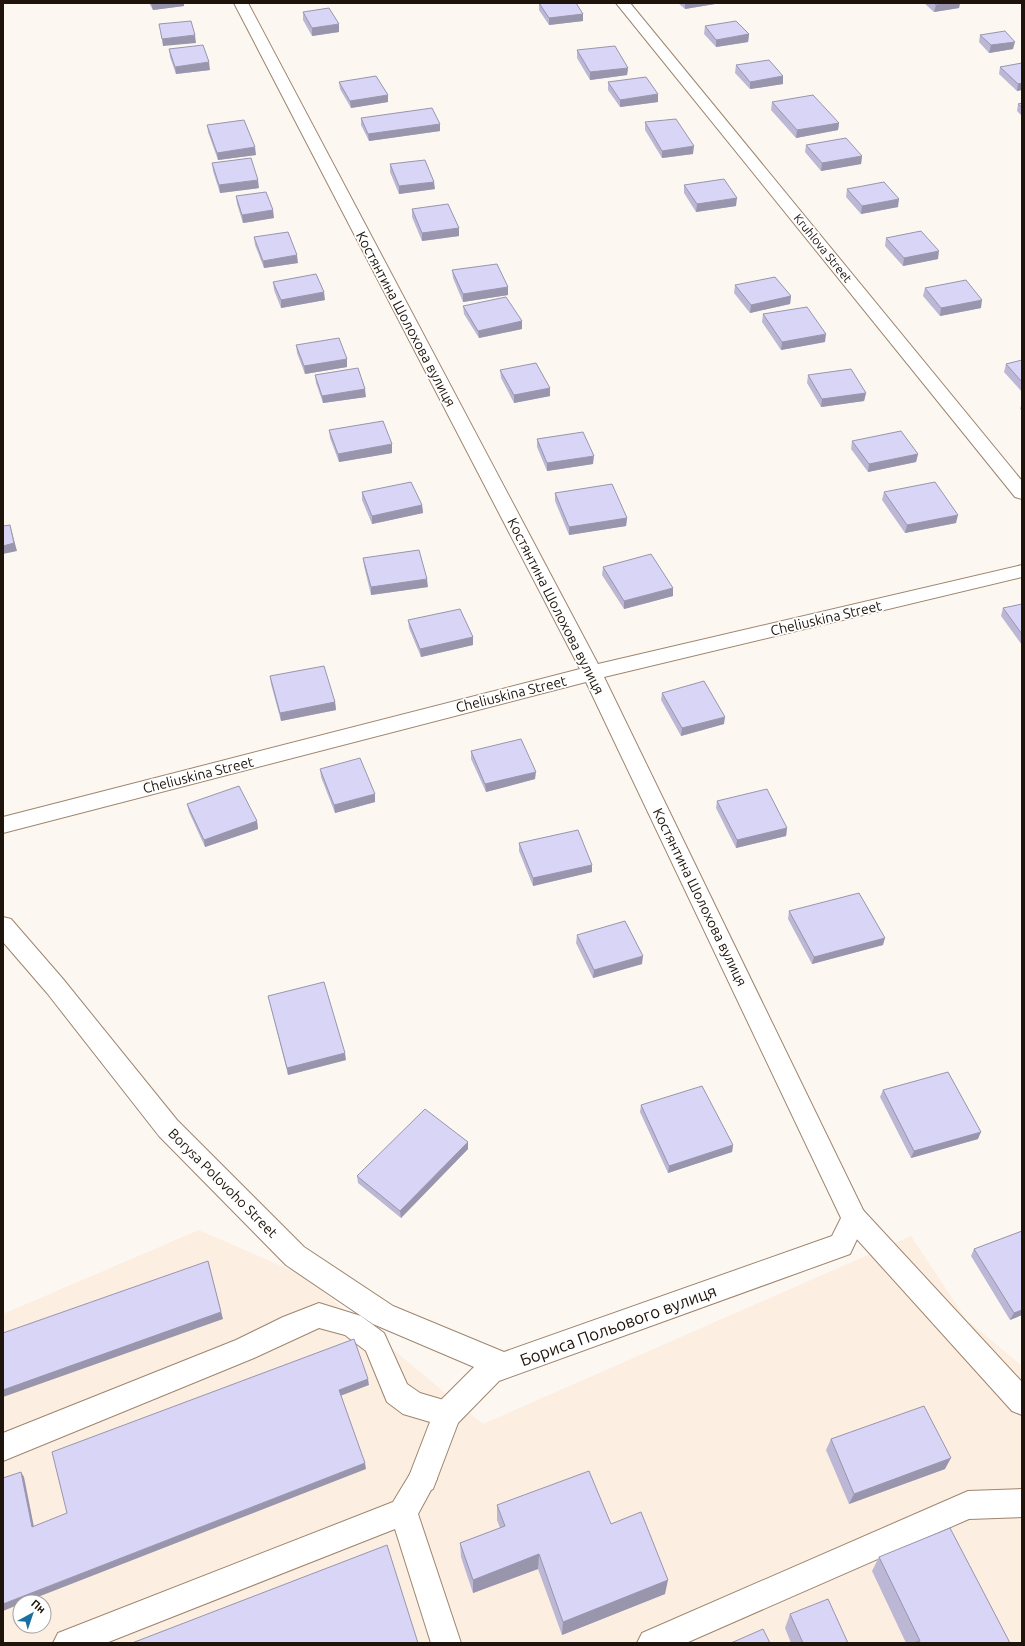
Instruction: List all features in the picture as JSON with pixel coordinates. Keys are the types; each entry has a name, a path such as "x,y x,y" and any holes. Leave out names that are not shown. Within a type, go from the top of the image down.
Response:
{"street":[{"name":"Костянтина Шолохова вулиця","path":"241,3 592,673 854,1218"},
{"name":"Kruhlova Street","path":"623,3 1022,493"},
{"name":"Cheliuskina Street","path":"3,825 592,673 1022,571"},
{"name":"Borysa Polovoho Street","path":"3,926 55,986 168,1128 295,1256 383,1315 504,1366"},
{"name":"Бориса Польового вулиця","path":"423,1479 447,1414 490,1371 841,1245 854,1218"}],"lane":[{"path":"854,1218 1022,1402"},
{"path":"3,1447 245,1349 292,1326 319,1315 352,1325 375,1342 397,1393 413,1405 447,1414"},
{"path":"68,1643 403,1512 423,1479"},
{"path":"652,1643 968,1505 1022,1503"},
{"path":"403,1512 446,1643"}],"shaded area":[{"path":"199,1230 304,1276 483,1424 911,1236 966,1319 1022,1366 1022,1643 3,1643 3,1314"}],"building":[{"path":"539,3 576,3 583,14 549,18"},
{"path":"934,3 945,3 936,5"},
{"path":"329,8 339,24 312,28 303,12"},
{"path":"191,21 195,35 162,39 159,24"},
{"path":"736,21 749,34 716,40 705,26"},
{"path":"1005,31 1015,42 991,45 980,35"},
{"path":"203,45 209,62 175,67 169,49"},
{"path":"615,46 628,68 590,72 577,50"},
{"path":"769,60 783,76 750,82 736,65"},
{"path":"1022,63 1022,83 1018,84 1000,67"},
{"path":"376,76 388,95 350,101 339,82"},
{"path":"646,77 658,94 620,100 608,82"},
{"path":"813,95 839,123 797,130 772,102"},
{"path":"432,108 440,124 368,134 361,118"},
{"path":"676,119 694,146 662,151 645,122"},
{"path":"244,120 255,147 217,153 207,125"},
{"path":"846,138 862,156 822,163 806,145"},
{"path":"251,158 258,180 219,185 212,163"},
{"path":"425,160 434,182 399,186 390,164"},
{"path":"724,179 737,198 697,204 684,185"},
{"path":"884,182 899,199 862,206 847,189"},
{"path":"266,192 273,210 242,215 236,196"},
{"path":"448,204 459,228 422,233 412,209"},
{"path":"921,231 939,251 904,258 886,238"},
{"path":"288,232 297,255 263,261 254,237"},
{"path":"497,264 508,287 463,294 452,270"},
{"path":"316,274 324,292 281,300 273,282"},
{"path":"775,277 791,296 751,305 735,285"},
{"path":"966,280 982,300 941,308 925,288"},
{"path":"506,297 522,321 478,331 463,306"},
{"path":"807,307 826,334 782,342 763,314"},
{"path":"339,338 347,359 304,366 296,345"},
{"path":"1022,360 1022,382 1006,364"},
{"path":"536,363 550,388 514,395 500,370"},
{"path":"358,368 365,389 322,396 315,375"},
{"path":"851,369 866,393 822,399 808,375"},
{"path":"383,421 392,444 338,454 329,430"},
{"path":"901,431 918,454 869,464 852,441"},
{"path":"583,432 594,456 547,463 537,439"},
{"path":"411,482 422,505 372,516 362,492"},
{"path":"935,482 958,515 907,525 884,492"},
{"path":"612,484 627,518 569,527 555,493"},
{"path":"10,525 14,543 3,546 3,526"},
{"path":"419,550 427,579 371,587 363,558"},
{"path":"651,554 673,588 624,601 603,567"},
{"path":"1022,604 1022,634 1003,608"},
{"path":"460,609 473,637 420,649 408,620"},
{"path":"324,666 335,702 280,713 270,676"},
{"path":"704,681 725,717 682,728 662,693"},
{"path":"521,739 536,772 485,784 471,751"},
{"path":"360,758 375,794 334,805 320,769"},
{"path":"239,786 257,821 204,840 187,804"},
{"path":"767,789 787,828 737,840 717,801"},
{"path":"578,830 592,865 533,878 519,843"},
{"path":"859,893 885,938 814,957 789,911"},
{"path":"625,921 643,956 594,970 577,935"},
{"path":"324,982 345,1053 287,1068 268,996"},
{"path":"948,1072 981,1132 914,1151 883,1090"},
{"path":"702,1086 733,1145 669,1166 641,1105"},
{"path":"425,1109 468,1142 400,1211 357,1176"},
{"path":"1022,1231 1022,1310 1014,1313 974,1249"},
{"path":"208,1261 221,1312 3,1390 3,1333"},
{"path":"354,1339 368,1379 339,1390 365,1463 29,1594 12,1594 12,1600 3,1604 3,1478 21,1472 32,1527 67,1513 52,1452"},
{"path":"924,1406 951,1458 854,1494 831,1439"},
{"path":"589,1471 611,1524 641,1512 668,1580 563,1622 539,1554 473,1580 460,1543 505,1526 497,1505"},
{"path":"950,1528 1010,1643 913,1643 920,1641 879,1557"},
{"path":"387,1545 418,1643 132,1643"},
{"path":"828,1599 848,1643 803,1643 790,1614"},
{"path":"763,1629 770,1643 731,1643"}]}
